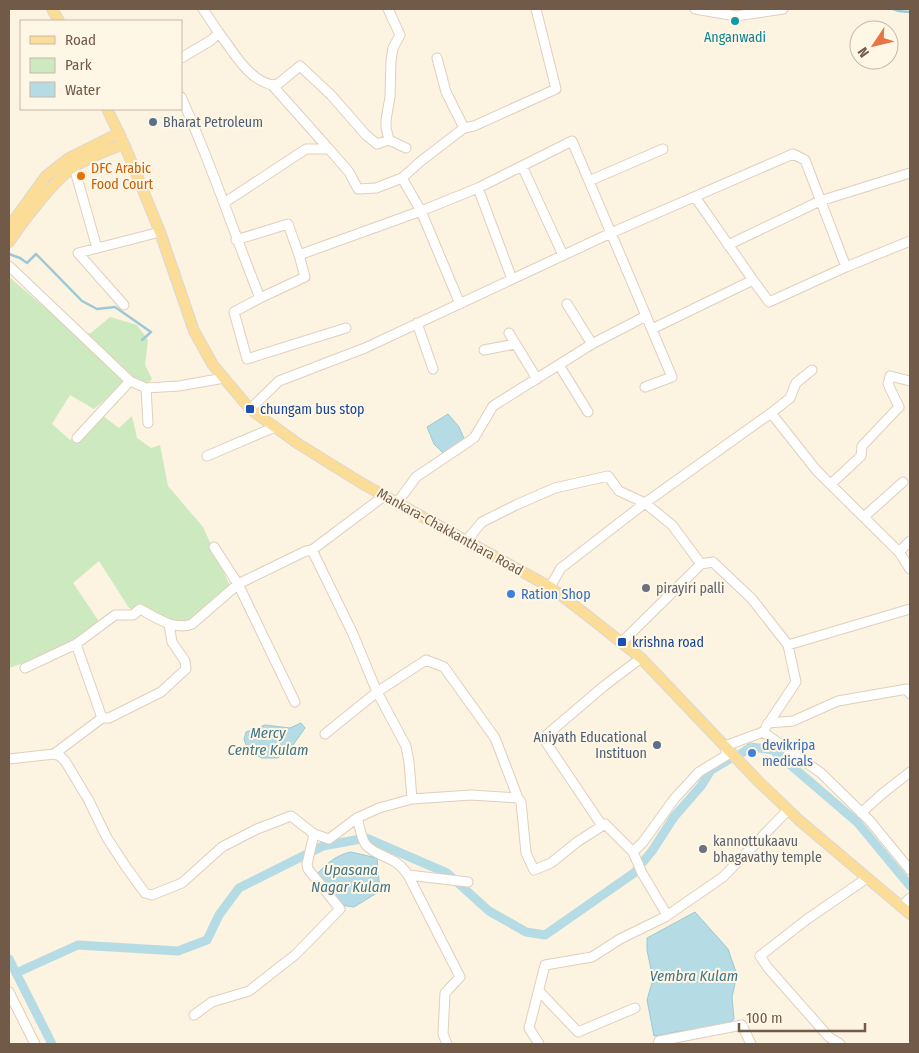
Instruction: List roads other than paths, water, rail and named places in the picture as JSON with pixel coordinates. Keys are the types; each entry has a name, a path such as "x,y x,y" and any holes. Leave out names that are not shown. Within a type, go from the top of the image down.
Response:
{"main road":[{"path":"52,9 58,20"},
{"name":"Mankara-Chakkanthara Road","path":"107,110 124,144 160,232 194,331 213,365 250,409 363,484 550,587 622,642 641,658 758,782 910,914"},
{"path":"9,226 46,176 69,158 118,133"},
{"path":"9,242 19,227 57,182 74,167 100,153 124,144"}],"street":[{"path":"203,9 245,68 262,82 272,85 278,84 300,66 331,95 366,135 377,144 389,140 406,148"},
{"path":"388,9 400,35 393,48 391,60 390,97 386,120 389,140"},
{"path":"272,85 349,172 358,189 376,188 402,178 420,161 464,128 474,126 556,89 536,9"},
{"path":"695,9 736,16 783,9"},
{"path":"182,57 210,41 219,33"},
{"path":"436,58 446,92 464,128"},
{"path":"182,99 201,140 236,240 260,298"},
{"path":"299,255 421,211 478,188 572,141 672,377 644,387"},
{"path":"224,203 306,149 329,149"},
{"path":"589,181 663,149"},
{"path":"250,409 279,381 365,348 611,233 792,154 805,160 846,267"},
{"path":"522,166 563,255"},
{"path":"74,167 97,248"},
{"path":"728,245 820,200 910,173"},
{"path":"402,178 421,211 460,304"},
{"path":"478,188 512,279"},
{"path":"694,197 769,302 846,267 910,242"},
{"path":"236,240 288,224 305,277 234,312 247,359 346,328"},
{"path":"124,305 78,252 160,232"},
{"path":"9,266 130,381 146,388 179,386 224,378"},
{"path":"652,329 753,280"},
{"path":"567,304 592,344"},
{"path":"397,503 416,477 474,438 493,406 592,344 646,316"},
{"path":"417,323 433,369"},
{"path":"508,333 537,378"},
{"path":"484,350 515,344"},
{"path":"559,365 588,412"},
{"path":"550,587 560,568 644,503 771,414 790,398 796,383 803,375 812,370"},
{"path":"831,484 861,456 862,446 900,407 888,384 890,376 910,381"},
{"path":"77,438 130,381"},
{"path":"146,388 148,423"},
{"path":"771,414 817,470 899,552 910,569"},
{"path":"207,456 275,427"},
{"path":"466,541 482,522 516,505 555,488 608,476 618,491 644,503 672,525 701,564"},
{"path":"865,516 903,482"},
{"path":"25,668 76,644 115,615 133,615 140,609 169,624 184,627 192,624 238,584 306,550 312,550 384,496"},
{"path":"899,552 910,541"},
{"path":"214,547 238,584 295,702"},
{"path":"312,550 353,634 377,692 406,746 412,799"},
{"path":"622,642 701,564 713,562 752,599 788,645 796,682 763,732 725,746 727,755 699,772 675,798 643,842 633,852"},
{"path":"788,645 910,609"},
{"path":"54,754 102,718 109,718 161,692 186,668 185,661 172,642 169,624"},
{"path":"76,644 102,718"},
{"path":"641,658 604,686 543,738 601,824 606,824 633,852 642,874 667,915"},
{"path":"325,734 377,692 426,660 444,667 496,738 521,802 526,853 534,870 551,862 577,842 606,824"},
{"path":"768,723 793,721 838,701 907,689 910,694"},
{"path":"763,732 821,773 861,813 910,870"},
{"path":"9,759 54,754 60,756 88,799 107,838 126,867 145,893 152,895 182,882 222,847 257,829 291,816 314,834 329,839 357,818 378,808 412,799 471,795 518,798"},
{"path":"861,813 910,772"},
{"path":"539,1044 528,1028 545,965 592,957 667,915 723,877 788,810"},
{"path":"357,818 366,845 398,863 408,875 460,977 445,993 443,1034 447,1044"},
{"path":"194,1015 212,1002 249,990 295,955 340,909 308,869 307,864 314,834"},
{"path":"408,875 468,882"},
{"path":"840,1044 829,1037 768,968 760,956 806,920 868,878"},
{"path":"901,907 910,898"},
{"path":"539,991 578,1032 636,1008"},
{"path":"9,992 35,1044"},
{"path":"658,1044 659,1041 742,1025 752,1044"}],"water":[{"path":"448,414 459,427 466,443 444,454 434,444 427,427"},
{"name":"Mercy Centre Kulam","path":"301,723 305,728 293,745 278,758 262,758 248,751 244,739 246,732 265,725 290,728"},
{"name":"Upasana Nagar Kulam","path":"351,852 377,858 380,891 354,907 340,905 316,875 341,855"},
{"name":"Vembra Kulam","path":"695,912 728,949 737,975 732,997 734,1019 718,1032 681,1031 654,1036 647,1000 653,979 647,950 647,938"}],"waterway":[{"path":"893,9 910,12"},
{"path":"9,254 27,263 36,254 82,301 97,309 115,307 151,332 142,340"},
{"path":"742,753 751,747 773,750 857,822 910,886"},
{"path":"16,973 78,945 178,951 207,940 219,915 239,888 323,846 366,838 447,873 489,911 526,932 545,935 634,873 652,851 674,817 701,786 711,770 728,760"},
{"path":"9,959 52,1044"}],"place":[{"name":"Anganwadi","path":"735,21"},
{"name":"Bharat Petroleum","path":"153,122"},
{"name":"DFC Arabic Food Court","path":"81,176"},
{"name":"chungam bus stop","path":"250,409"},
{"name":"pirayiri palli","path":"646,588"},
{"name":"Ration Shop","path":"511,594"},
{"name":"krishna road","path":"622,642"},
{"name":"Aniyath Educational Instituon","path":"657,745"},
{"name":"devikripa medicals","path":"752,753"},
{"name":"kannottukaavu bhagavathy temple","path":"703,849"}]}
